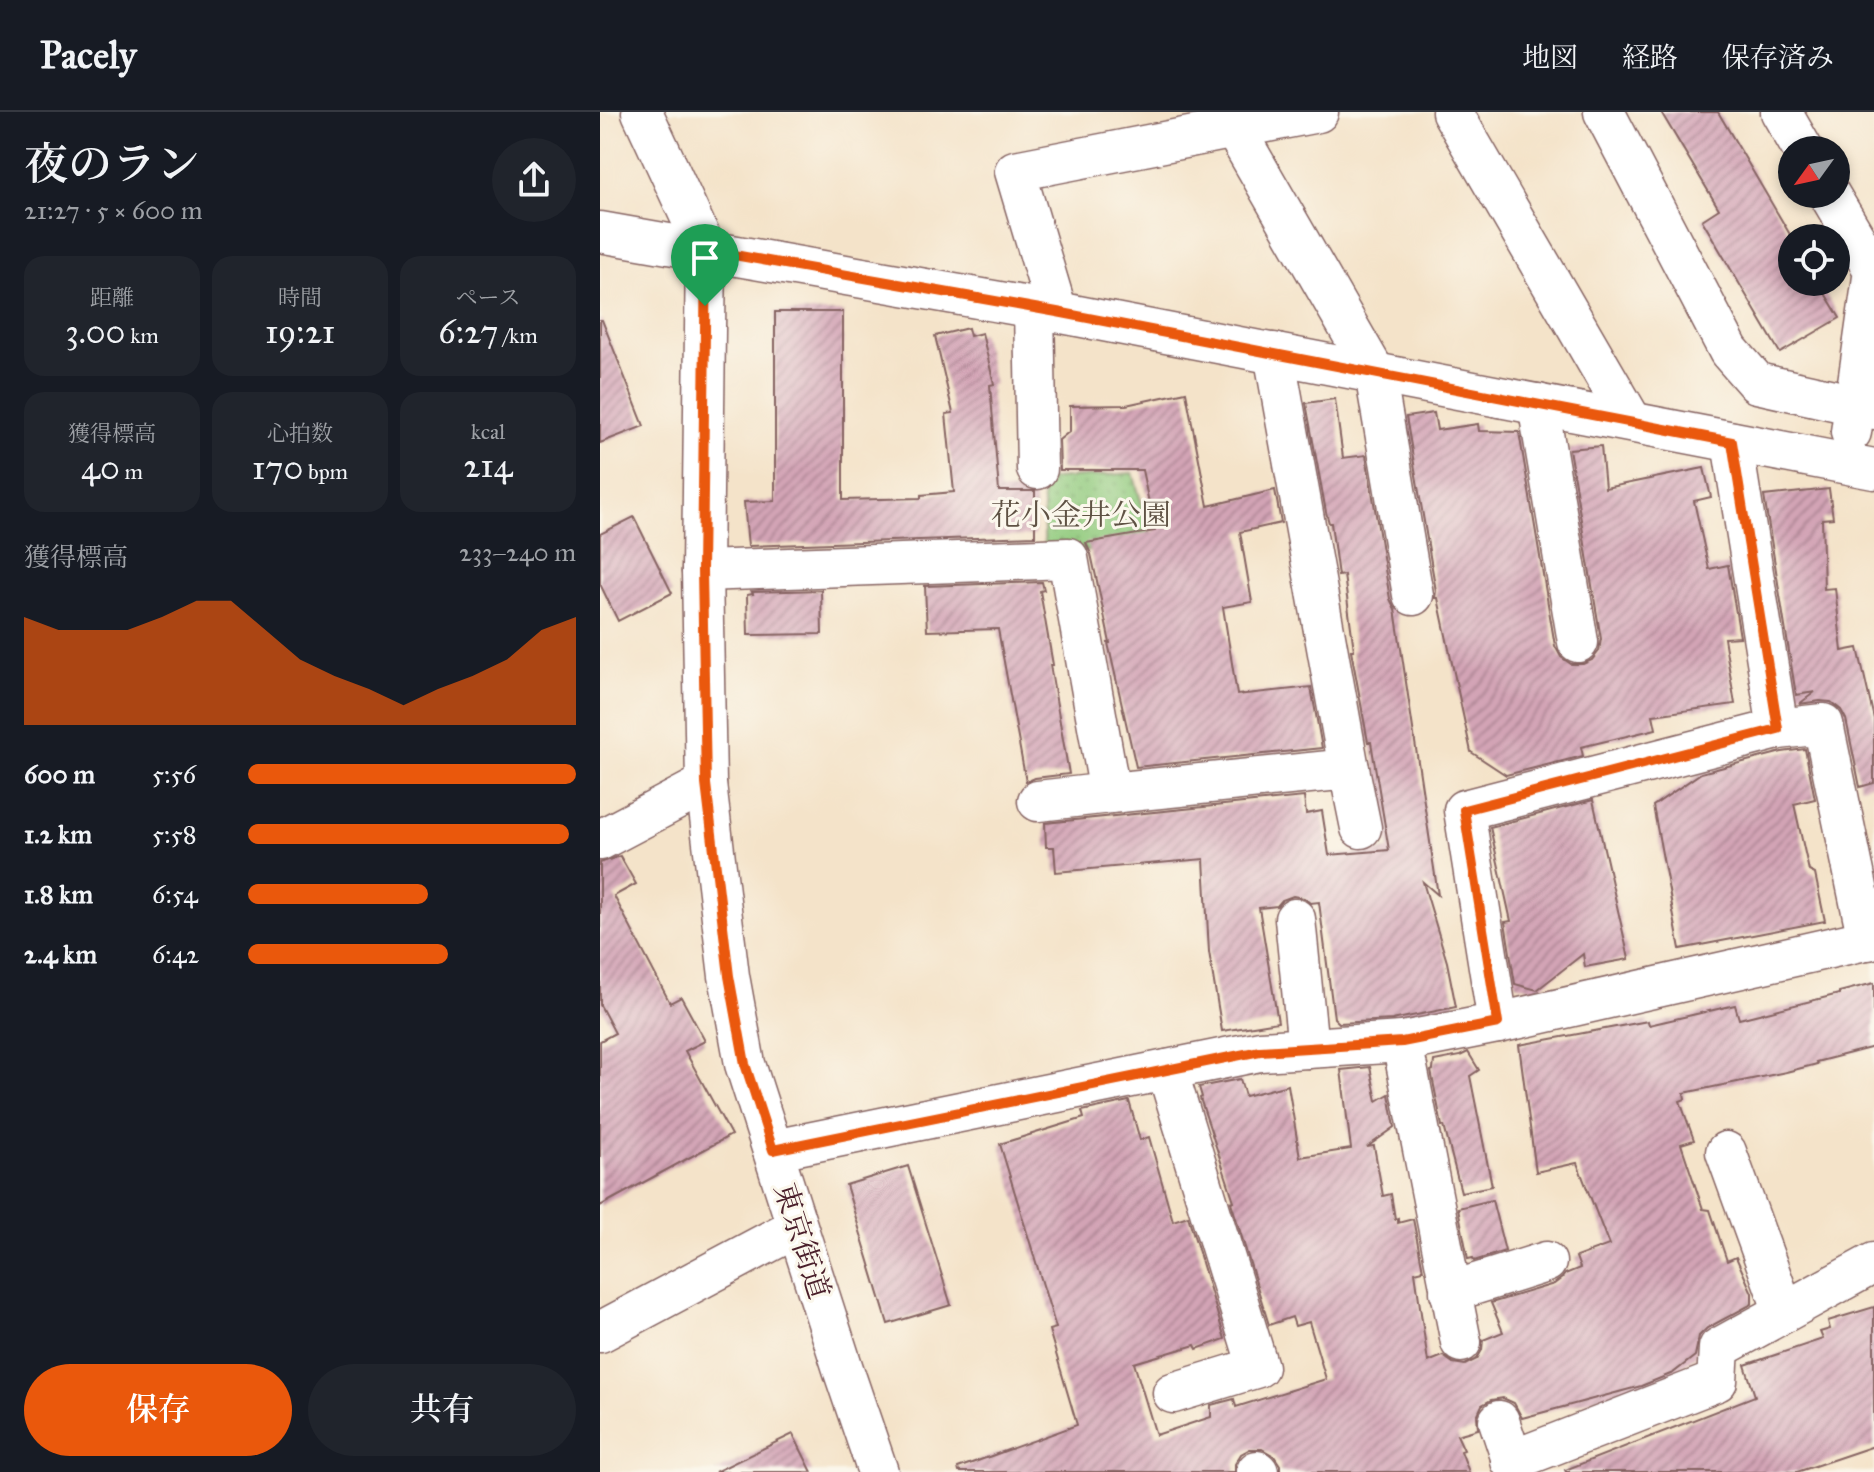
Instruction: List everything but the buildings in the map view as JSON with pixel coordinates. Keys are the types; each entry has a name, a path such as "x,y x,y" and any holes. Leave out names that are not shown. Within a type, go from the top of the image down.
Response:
{"street":[{"name":"東京街道","path":"642,112 706,250 702,571 706,784 729,976 745,1064 878,1472"},
{"path":"1037,469 1046,310 1015,171 1318,112"},
{"path":"1452,112 1632,422"},
{"path":"1604,112 1729,351 1757,383 1864,407"},
{"path":"1234,128 1375,373 1413,595"},
{"path":"600,232 1046,310 1860,466 1869,255 1838,208"},
{"path":"1274,353 1361,828"},
{"path":"1538,404 1578,642"},
{"path":"1732,442 1778,729"},
{"path":"702,571 1068,558 1110,793"},
{"path":"773,1150 1260,1051 1402,1042 1498,1023 1871,939 1823,724 1778,729 1464,810 1498,1023"},
{"path":"1038,801 1349,769"},
{"path":"600,840 706,784"},
{"path":"1295,919 1308,1048"},
{"path":"1402,1042 1461,1342"},
{"path":"1167,1070 1258,1367 1173,1393"},
{"path":"1726,1152 1784,1312"},
{"path":"600,1332 797,1227"},
{"path":"1450,1292 1546,1262"},
{"path":"1499,1421 1513,1466 1717,1381 1719,1348 1874,1263"}],"green space":[{"name":"花小金井公園","path":"1133,473 1152,540 1045,558 1042,480"}],"route":[{"path":"706,250 1057,312 1732,442 1778,729 1464,810 1498,1023 1402,1042 1260,1051 773,1150 745,1064 729,976 706,784 702,571 705,306 706,250"}]}
